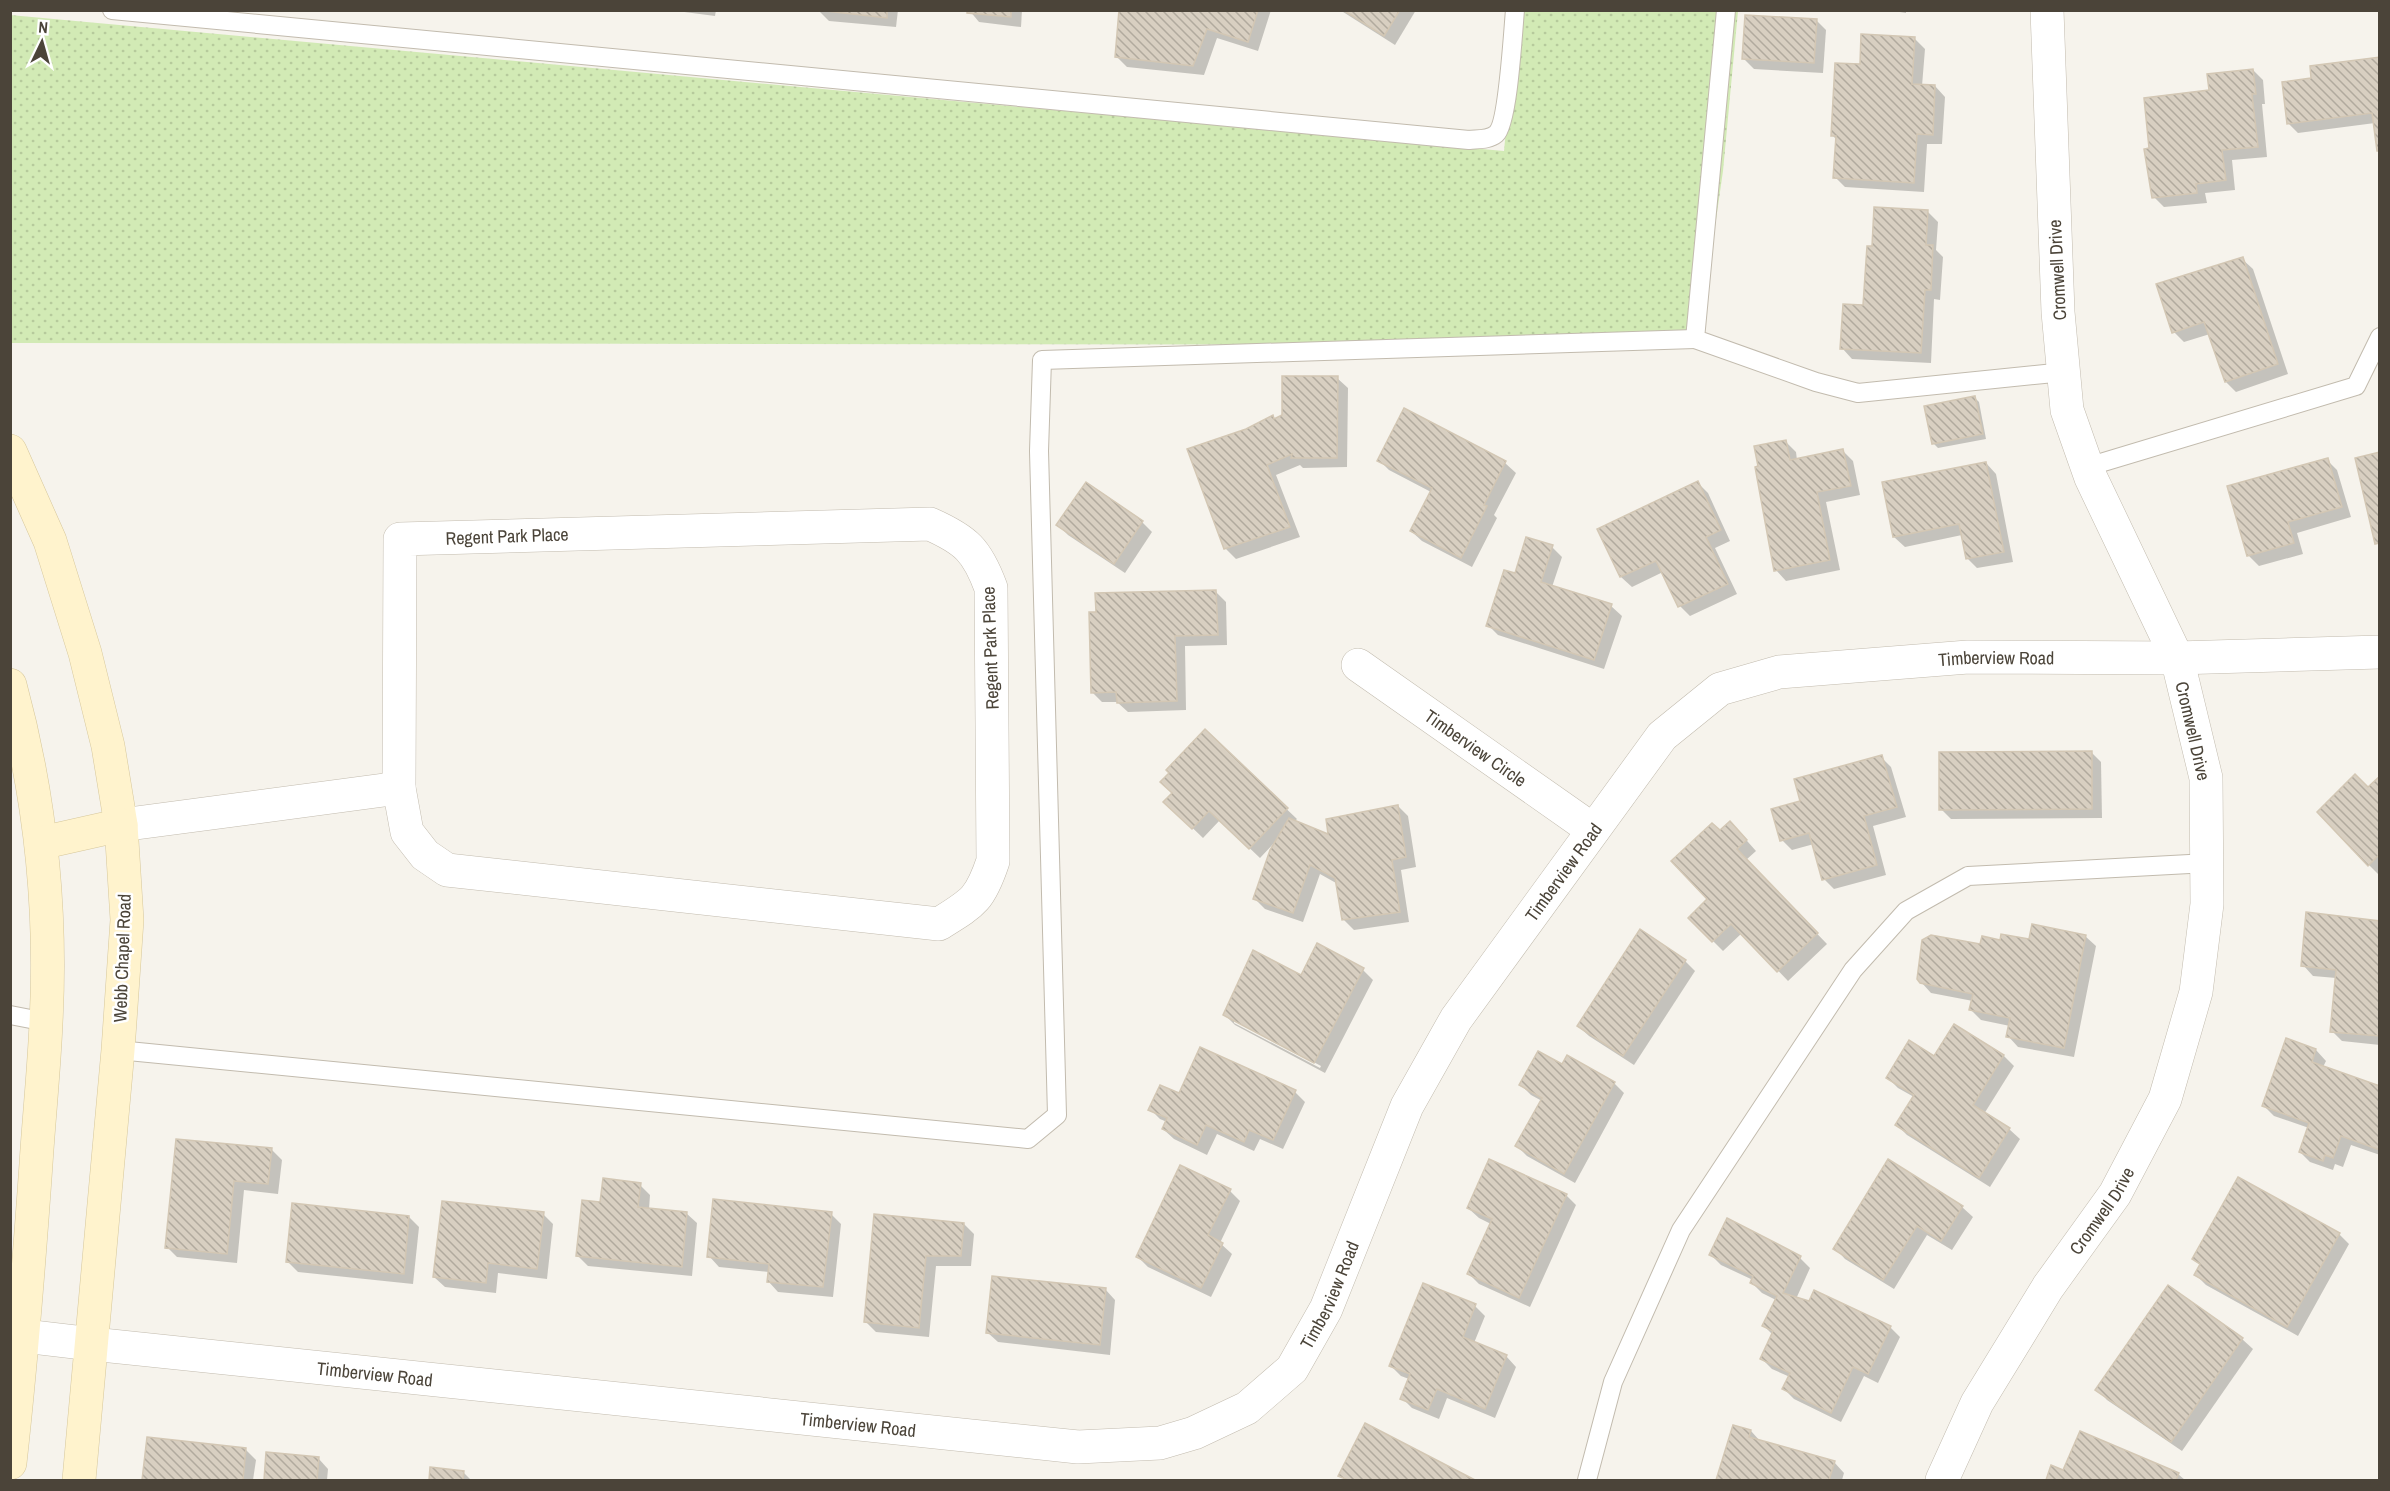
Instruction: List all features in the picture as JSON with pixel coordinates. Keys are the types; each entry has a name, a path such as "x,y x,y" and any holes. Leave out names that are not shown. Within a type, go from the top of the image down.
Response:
{"main road":[{"name":"Webb Chapel Road","path":"10,451 50,541 85,653 108,746 121,825 127,920 118,1050 79,1480"},
{"path":"10,685 21,725 41,843 46,916 46,1022 17,1333 10,1463"},
{"path":"41,843 121,825"}],"street":[{"name":"Cromwell Drive","path":"1942,1480 1977,1403 2048,1287 2115,1194 2165,1099 2196,992 2207,904 2206,778 2177,658 2087,467 2067,410 2058,312 2047,10"},
{"name":"Regent Park Place","path":"930,524 959,537 982,562 991,588 993,861 986,882 972,903 939,924 447,870 425,855 407,832 399,788 400,539 930,524"},
{"name":"Timberview Road","path":"17,1333 92,1344 1078,1447 1160,1443 1194,1433 1247,1408 1292,1369 1326,1309 1412,1097 1456,1019 1662,736 1720,689 1779,672 1968,657 2177,658 2379,652"},
{"name":"Timberview Circle","path":"1358,665 1593,830"},
{"path":"121,825 399,788"}],"lane":[{"path":"112,10 1469,140 1488,138 1497,134 1501,127 1506,101 1515,10"},
{"path":"1695,339 1726,10"},
{"path":"2087,467 2356,386 2379,337"},
{"path":"118,1050 1028,1139 1057,1115 1040,452 1042,360 1695,339 1816,382 1858,393 2064,372"},
{"path":"1587,1480 1613,1382 1681,1230 1853,970 1906,911 1968,876 2208,863"},
{"path":"10,1015 46,1022"}],"green space":[{"path":"1517,11 1738,11 1723,171 1698,345 11,343 10,15 1504,151"}],"building":[{"path":"817,10 887,10 887,18"},
{"path":"967,10 1011,10 1011,17 967,13"},
{"path":"1119,10 1258,10 1248,42 1207,29 1193,66 1115,57"},
{"path":"1343,10 1400,10 1384,36"},
{"path":"1745,15 1817,19 1814,63 1742,59"},
{"path":"1861,34 1915,37 1912,84 1935,85 1933,135 1917,134 1914,183 1833,178 1836,136 1831,136 1835,63 1860,64"},
{"path":"2380,57 2380,151 2377,151 2372,113 2287,124 2282,82 2311,78 2310,66"},
{"path":"2253,69 2256,94 2252,94 2258,147 2222,150 2226,180 2196,184 2197,193 2152,198 2144,149 2149,148 2144,98 2209,90 2207,74"},
{"path":"1874,207 1928,210 1926,245 1933,245 1931,290 1925,290 1921,353 1840,349 1843,304 1863,305 1867,246 1872,246"},
{"path":"2243,257 2278,364 2225,382 2204,322 2172,333 2156,284"},
{"path":"1282,376 1338,376 1337,458 1291,458 1292,454 1267,465 1290,527 1224,549 1187,449 1246,429 1273,415 1274,419 1282,415"},
{"path":"1975,396 1983,434 1932,444 1924,406"},
{"path":"1404,408 1506,461 1461,558 1410,531 1432,488 1377,461"},
{"path":"1786,440 1790,460 1843,449 1851,486 1817,492 1830,560 1774,571 1755,467 1758,466 1754,446"},
{"path":"2380,452 2380,543 2375,544 2355,458"},
{"path":"2328,458 2342,507 2288,522 2294,543 2247,556 2227,486"},
{"path":"1986,462 2004,552 1966,559 1959,524 1893,537 1882,482"},
{"path":"1698,481 1721,530 1706,537 1728,584 1678,607 1656,561 1620,577 1597,529"},
{"path":"1086,482 1143,521 1114,564 1056,525"},
{"path":"1526,537 1553,545 1541,582 1612,604 1594,660 1486,626 1504,570 1515,573"},
{"path":"1216,590 1218,635 1175,636 1177,701 1117,703 1116,692 1091,693 1089,612 1096,612 1095,593"},
{"path":"1205,729 1288,808 1249,849 1209,811 1192,829 1163,802 1172,793 1160,782 1169,773 1166,770"},
{"path":"2092,751 2092,809 1939,810 1939,752"},
{"path":"1882,755 1897,807 1864,816 1877,865 1822,880 1809,833 1780,841 1771,809 1800,801 1794,779"},
{"path":"2355,774 2368,787 2380,776 2380,854 2368,866 2317,812"},
{"path":"1398,805 1406,857 1392,860 1400,912 1342,920 1335,878 1310,865 1293,913 1253,899 1270,850 1289,818 1328,834 1326,819"},
{"path":"1730,821 1747,840 1737,849 1818,933 1777,972 1731,924 1712,942 1688,918 1707,899 1671,861 1712,823 1720,830"},
{"path":"2306,912 2380,921 2380,1036 2330,1032 2336,970 2301,966"},
{"path":"2032,924 2086,935 2064,1048 2006,1037 2010,1018 1969,1010 1973,994 1920,983 1917,979 1922,940 1931,935 1980,944 1982,936 2000,940 2001,934 2029,939"},
{"path":"1640,929 1686,960 1623,1056 1577,1026"},
{"path":"1317,943 1364,968 1314,1063 1223,1015 1253,950 1301,975"},
{"path":"1954,1024 2004,1055 1973,1105 2010,1128 1979,1178 1895,1125 1914,1095 1886,1078 1909,1040 1934,1056"},
{"path":"2286,1038 2316,1049 2312,1062 2380,1086 2380,1150 2341,1136 2333,1158 2325,1155 2323,1161 2299,1152 2309,1123 2262,1106"},
{"path":"1200,1047 1296,1090 1273,1140 1249,1130 1244,1142 1206,1125 1197,1145 1162,1129 1167,1118 1148,1110 1160,1085 1179,1093"},
{"path":"1538,1051 1562,1064 1567,1055 1615,1082 1564,1174 1515,1146 1542,1098 1519,1085"},
{"path":"176,1139 272,1148 268,1184 234,1181 227,1254 165,1248"},
{"path":"1489,1159 1567,1194 1519,1298 1467,1274 1492,1219 1467,1208"},
{"path":"1888,1159 1963,1206 1941,1241 1917,1226 1883,1280 1833,1249"},
{"path":"1180,1165 1231,1189 1208,1235 1223,1243 1201,1288 1136,1257"},
{"path":"2238,1177 2340,1233 2287,1327 2194,1275 2200,1264 2192,1259"},
{"path":"603,1178 641,1183 638,1207 687,1212 682,1267 576,1256 582,1200 600,1202"},
{"path":"713,1199 832,1212 823,1287 767,1282 769,1264 707,1257"},
{"path":"442,1201 544,1212 537,1269 488,1263 486,1283 433,1277"},
{"path":"292,1203 409,1216 404,1274 286,1262"},
{"path":"874,1214 964,1223 961,1256 926,1256 919,1328 864,1322"},
{"path":"1727,1218 1801,1256 1783,1293 1809,1301 1814,1290 1891,1326 1868,1374 1853,1367 1831,1413 1782,1389 1790,1373 1760,1359 1773,1331 1762,1326 1777,1296 1750,1283 1753,1276 1709,1255"},
{"path":"992,1276 1106,1288 1100,1345 986,1333"},
{"path":"1423,1283 1476,1304 1463,1337 1507,1355 1485,1409 1437,1389 1428,1410 1400,1399 1410,1374 1389,1366"},
{"path":"2168,1285 2243,1338 2171,1442 2095,1390"},
{"path":"1365,1423 1475,1480 1348,1480 1338,1476"},
{"path":"1733,1425 1751,1430 1749,1437 1835,1461 1829,1480 1716,1480"},
{"path":"2080,1431 2179,1473 2176,1480 2046,1480 2051,1465 2063,1470"},
{"path":"147,1437 246,1448 243,1480 142,1480"},
{"path":"266,1452 319,1457 317,1480 264,1480"},
{"path":"430,1467 464,1471 463,1480 429,1480"}]}
